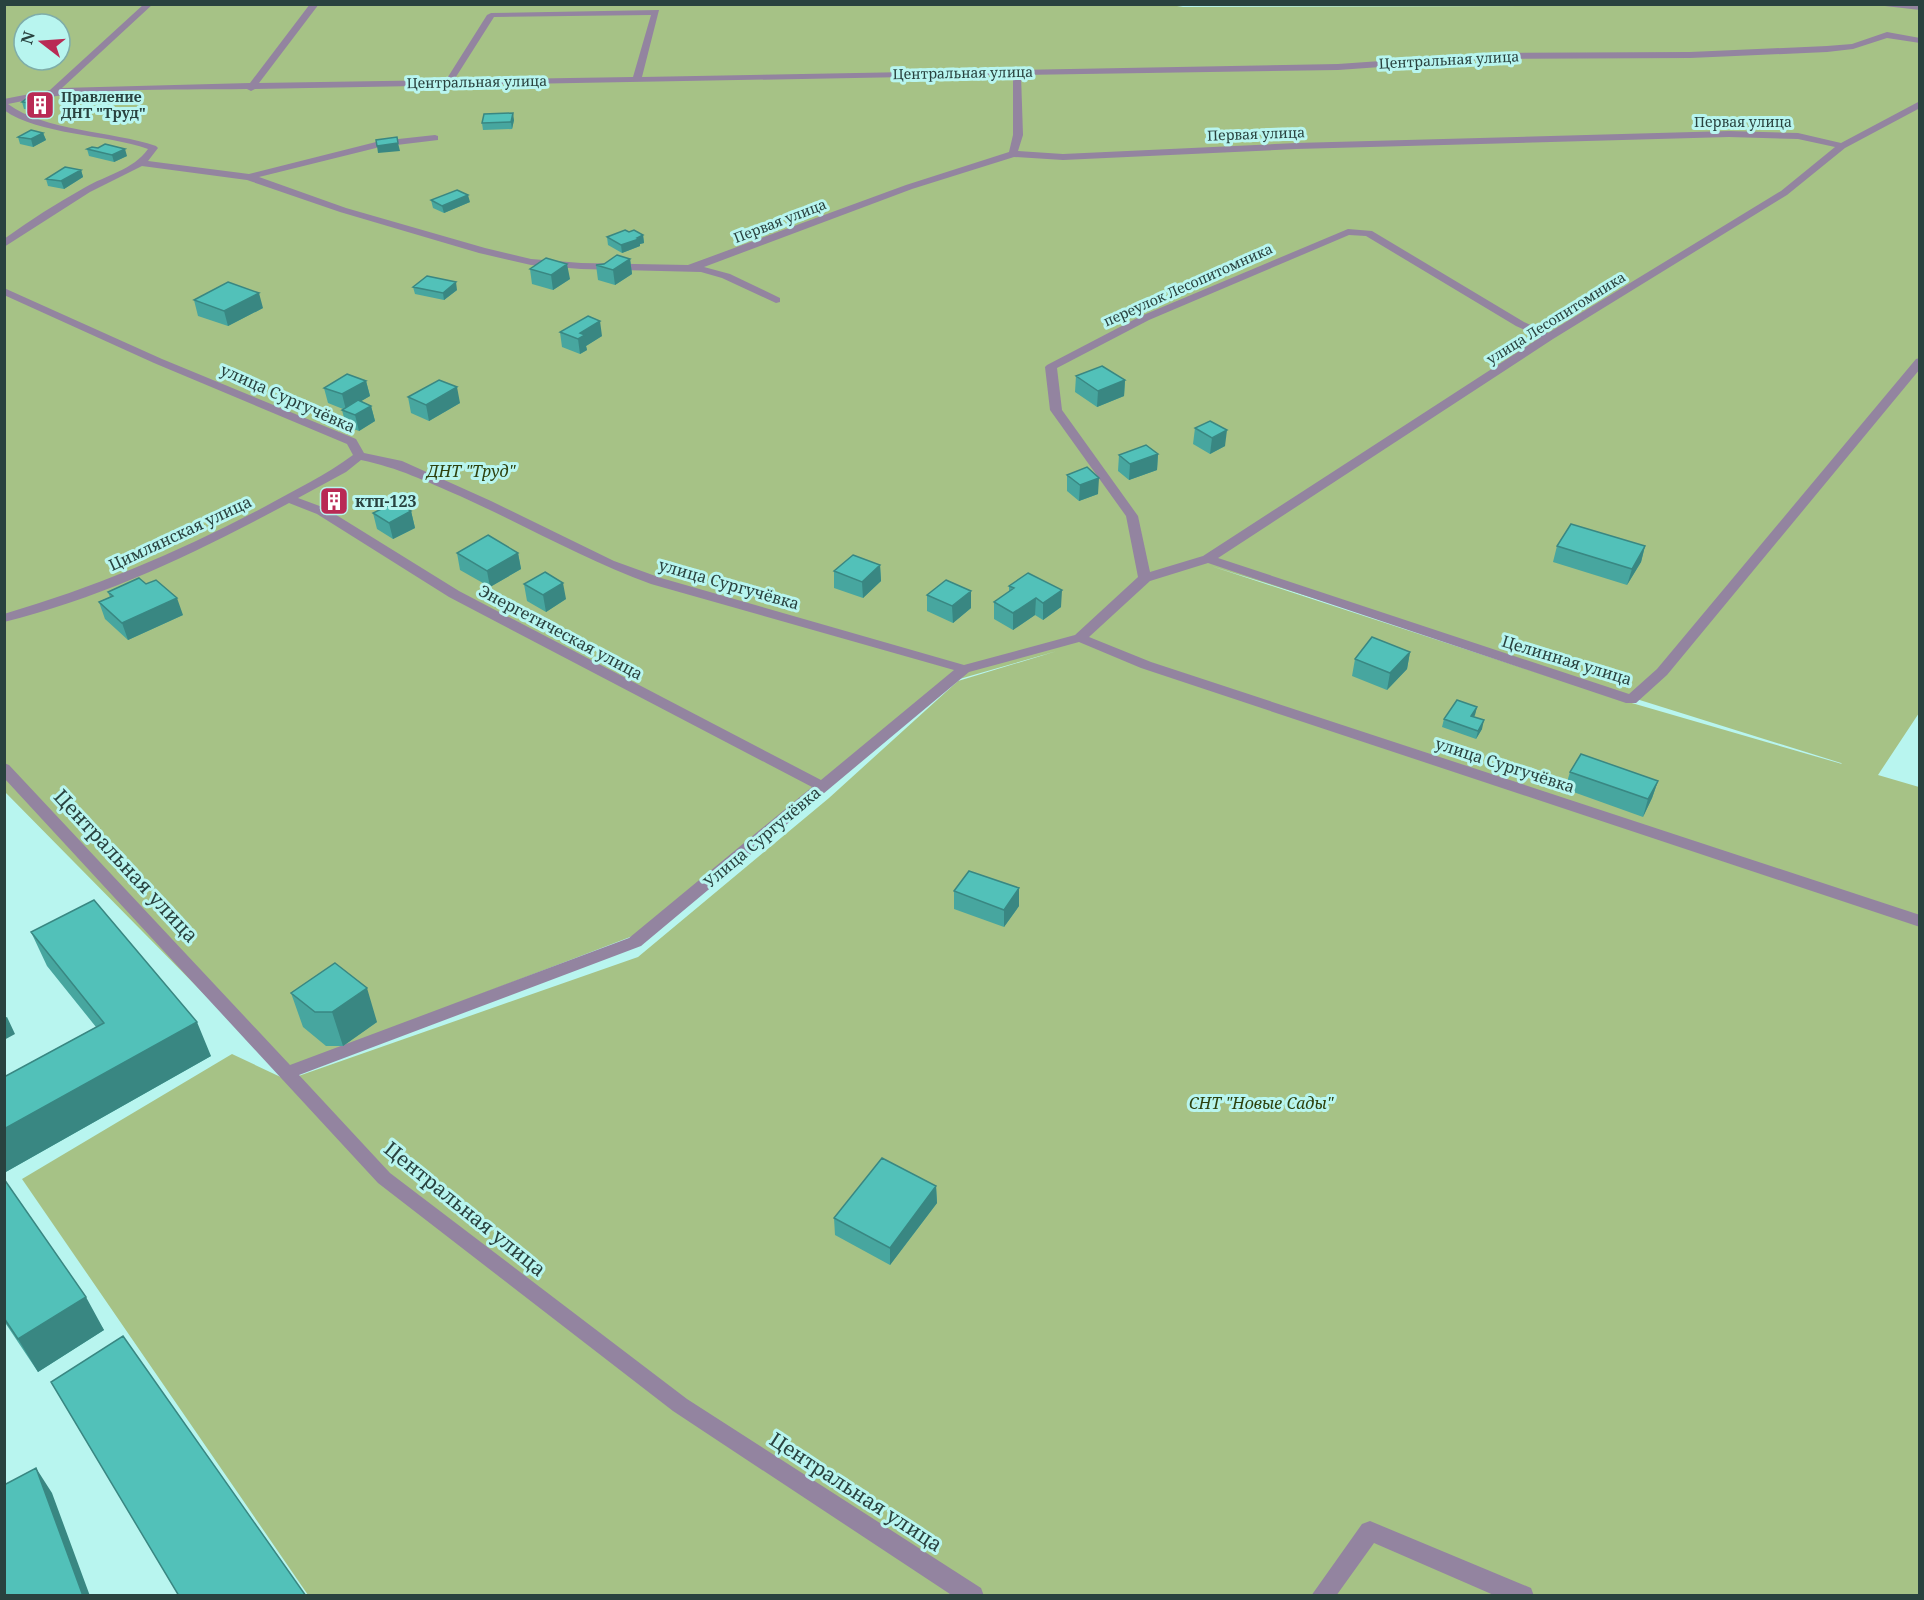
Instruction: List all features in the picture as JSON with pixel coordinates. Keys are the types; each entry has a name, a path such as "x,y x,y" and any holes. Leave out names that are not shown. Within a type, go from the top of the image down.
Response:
{"street":[{"path":"54,92 149,4"},
{"path":"251,88 315,4"},
{"path":"1885,4 1920,8"},
{"path":"448,83 492,15 656,12 637,79"},
{"name":"Центральная улица","path":"4,103 54,92 84,89 251,88 1338,67 1494,56 1702,55 1853,46 1887,35 1920,41"},
{"path":"1013,154 1017,135 1017,73"},
{"path":"4,103 8,109 27,117 129,140 153,148 150,154 129,170 89,188 4,244"},
{"name":"улица Лесопитомника","path":"1208,559 1549,337 1784,193 1842,146 1920,104"},
{"name":"Первая улица","path":"690,268 909,187 1013,154 1063,157 1285,146 1729,134 1798,135 1842,146"},
{"path":"249,177 380,144 435,138"},
{"path":"138,163 249,177 343,210 483,251 531,262 581,266 690,268 726,276 776,300"},
{"name":"переулок Лесопитомника","path":"1145,578 1132,516 1056,410 1051,367 1145,318 1348,232 1368,232 1520,324 1549,337"},
{"name":"улица Сургучёвка","path":"4,291 158,361 352,442 359,456 398,464 487,504 609,564 637,575 964,669"},
{"name":"Целинная улица","path":"1208,559 1631,700 1662,672 1920,361"},
{"name":"Цимлянская улица","path":"4,618 72,598 134,575 224,533 342,469 359,456"},
{"name":"Энергетическая улица","path":"288,499 321,511 454,594 823,787"},
{"name":"Улица Сургучёвка","path":"287,1073 635,942 964,669 1080,638 1145,578 1208,559"},
{"name":"улица Сургучёвка","path":"1080,638 1146,665 1920,921"},
{"name":"Центральная улица","path":"4,768 384,1178 671,1398 974,1596"},
{"path":"1322,1596 1370,1532 1523,1596"}],"green space":[{"path":"1165,4 1183,7 1919,5 1919,713 1878,775 1919,787 1919,1595 308,1595 22,1179 232,1054 287,1080 638,957 829,798 958,681 1057,651 956,680 638,934 280,1071 5,792 4,5","holes":["1211,566 1841,763 1618,699"]}],"building":[{"path":"34,93 51,95 40,104 22,102"},
{"path":"513,113 511,122 482,123 484,114"},
{"path":"31,130 43,133 31,139 18,137"},
{"path":"397,137 398,143 377,146 376,140"},
{"path":"105,144 125,149 112,155 87,149 98,148"},
{"path":"65,167 81,170 61,181 46,179"},
{"path":"457,190 468,195 442,206 431,200"},
{"path":"625,230 629,232 634,230 643,235 637,238 639,239 621,245 607,237"},
{"path":"617,255 630,259 613,270 596,265 604,264"},
{"path":"546,258 567,264 551,275 530,269"},
{"path":"427,276 456,282 443,293 413,287"},
{"path":"228,282 259,293 224,311 194,300"},
{"path":"588,316 600,321 580,333 585,335 578,339 560,332"},
{"path":"1102,366 1125,380 1098,391 1076,376"},
{"path":"347,374 366,381 342,394 324,388"},
{"path":"439,380 457,387 426,405 408,397"},
{"path":"358,400 371,406 355,415 342,410"},
{"path":"1210,421 1227,430 1212,438 1195,428"},
{"path":"1146,445 1158,454 1130,464 1119,455"},
{"path":"1087,467 1099,478 1080,485 1067,475"},
{"path":"336,490 336,494 328,495 328,491"},
{"path":"396,502 411,511 389,523 373,513"},
{"path":"1571,524 1645,546 1632,569 1557,546"},
{"path":"488,535 518,553 487,571 457,553"},
{"path":"853,555 880,565 862,582 834,571"},
{"path":"545,572 563,583 543,595 524,584"},
{"path":"1028,573 1062,590 1043,603 1036,598 1013,613 994,602 1014,588 1009,586"},
{"path":"139,578 146,584 156,580 177,598 122,623 99,602 113,596 108,592"},
{"path":"946,580 971,591 952,606 927,595"},
{"path":"1372,637 1410,652 1390,673 1355,659"},
{"path":"1457,700 1477,707 1471,716 1484,720 1478,731 1444,719"},
{"path":"1581,754 1658,781 1648,799 1570,772"},
{"path":"969,871 1019,888 1004,910 954,891"},
{"path":"94,900 197,1022 4,1129 4,1077 104,1023 31,932"},
{"path":"335,963 367,988 332,1012 315,1012 291,993"},
{"path":"882,1158 936,1186 890,1248 834,1218"},
{"path":"4,1179 86,1297 18,1339 4,1318"},
{"path":"123,1336 306,1596 179,1596 51,1382"},
{"path":"36,1468 83,1596 4,1596 4,1485"}],"place":[{"name":"Правление ДНТ \"Труд\"","path":"40,105"},
{"name":"ктп-123","path":"334,501"}],"park label":[{"name":"ДНТ \"Труд\"","path":"471,471"},
{"name":"СНТ \"Новые Сады\"","path":"1261,1103"}]}
